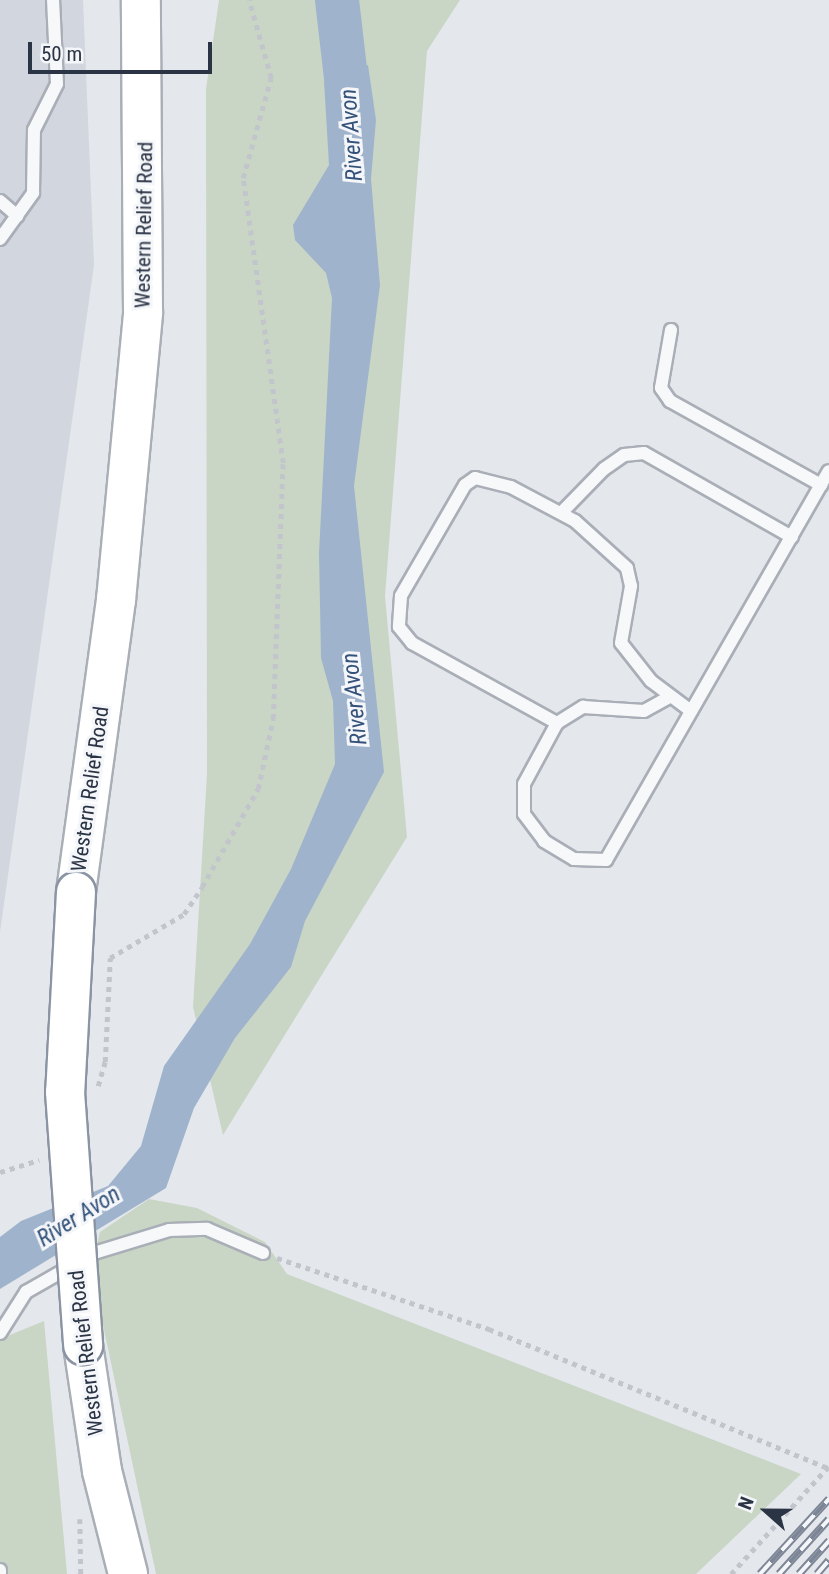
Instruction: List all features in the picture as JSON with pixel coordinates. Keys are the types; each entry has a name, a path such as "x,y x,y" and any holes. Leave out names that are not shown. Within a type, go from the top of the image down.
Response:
{"highway":[{"name":"Western Relief Road","path":"128,1574 102,1471 83,1345 65,1092 76,892 116,600 144,312 141,0"}],"lane":[{"path":"0,239 35,185 38,117 57,84 52,0"},
{"path":"0,201 17,216"},
{"path":"671,330 661,388 670,401 821,485"},
{"path":"561,513 614,462 644,453 792,537"},
{"path":"669,697 644,711 583,708 557,723 524,784 524,814 544,841 574,859 606,860 829,471"},
{"path":"557,723 412,643 396,612 465,485 475,478 511,487 561,513 608,546 627,568 631,586 621,643 669,697 691,711"},
{"path":"0,1333 26,1292 94,1253 169,1230 207,1228 263,1253"}],"path":[{"path":"94,1099 105,1062 110,958 190,905 258,789 273,719 283,463 243,178 271,78 249,0"},
{"path":"0,1172 52,1156"},
{"path":"263,1253 489,1329 828,1467 731,1574"}],"shaded area":[{"path":"0,0 83,0 94,265 0,932"}],"green space":[{"path":"219,0 460,0 427,51 385,596 407,837 223,1135 193,1007 207,774 206,89"},
{"path":"149,1199 197,1208 265,1242 287,1274 801,1474 696,1574 156,1574 91,1269 100,1232"},
{"path":"44,1321 67,1574 0,1574 0,1339"}],"water":[{"path":"368,65 376,120 371,179 380,285 354,486 384,772 305,921 291,967 235,1038 194,1108 166,1188 0,1289 0,1237 21,1221 108,1186 141,1146 164,1066 250,944 291,869 335,764 333,701 321,658 319,553 332,298 326,273 295,240 293,225 329,165 324,81"}],"waterway":[{"name":"River Avon","path":"337,0 352,130"}],"railway":[{"path":"760,1574 829,1499"},
{"path":"779,1574 829,1519"},
{"path":"799,1574 829,1541"},
{"path":"817,1574 829,1560"}]}
